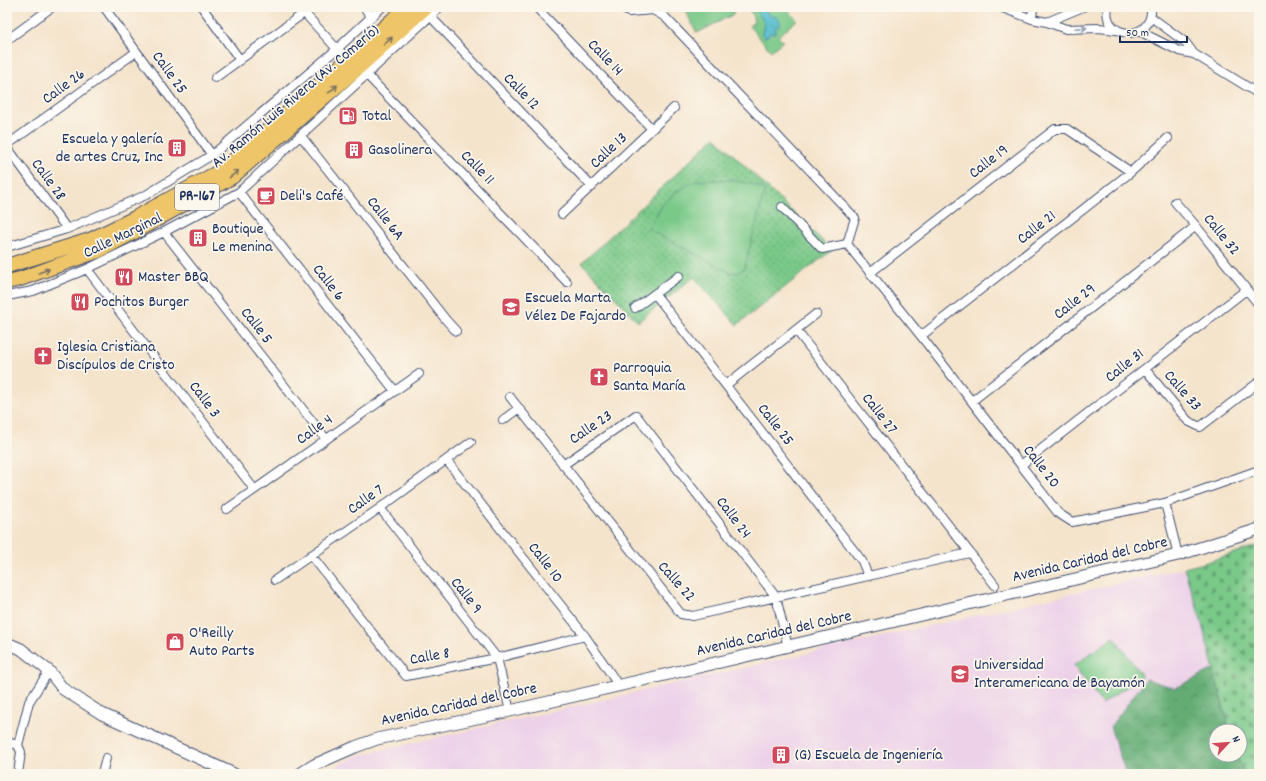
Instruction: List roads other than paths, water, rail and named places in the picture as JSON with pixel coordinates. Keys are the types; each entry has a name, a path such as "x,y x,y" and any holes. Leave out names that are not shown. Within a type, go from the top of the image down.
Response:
{"highway":[{"name":"Av. Ramón Luis Rivera (Av. Comerío)","path":"7,282 20,280 98,251 138,230 232,176 359,67 407,7"},
{"name":"Av. Ramón Luis Rivera (Av. Comerío)","path":"7,266 90,240 135,218 224,169 359,67 428,12"}],"street":[{"path":"7,40 52,7"},
{"name":"Calle 25","path":"104,7 212,155"},
{"path":"202,7 240,60"},
{"path":"364,7 371,17"},
{"name":"Calle Marginal","path":"7,247 67,229 146,195 212,155 337,49 382,7"},
{"path":"428,12 440,7"},
{"name":"Calle 14","path":"536,7 652,129"},
{"path":"619,7 629,12 653,10 661,14 692,45 855,218 847,244 822,249 782,207"},
{"path":"1000,7 1032,19 1047,22 1066,29 1099,28 1116,30 1124,34 1133,34 1147,25 1151,17 1151,7"},
{"path":"1032,19 1033,7"},
{"path":"1047,22 1083,7"},
{"path":"1108,7 1108,17 1116,30"},
{"path":"215,78 240,60 302,10 337,49"},
{"name":"Calle 12","path":"428,12 592,187"},
{"path":"1151,17 1185,42 1194,54"},
{"path":"1139,31 1179,51 1194,54 1259,94"},
{"name":"Calle 11","path":"337,49 359,67 567,282"},
{"name":"Calle 26","path":"7,146 136,52"},
{"name":"Calle Marginal","path":"7,296 33,291 87,269 164,232 239,192 301,136 359,67"},
{"name":"Calle 13","path":"562,214 674,108"},
{"name":"Calle 19","path":"870,273 1055,129 1067,129 1131,172"},
{"name":"Calle 6A","path":"301,136 456,331"},
{"name":"Calle 21","path":"921,336 1131,172 1168,138"},
{"name":"Calle 28","path":"7,146 67,229"},
{"name":"Calle 6","path":"239,192 395,391"},
{"name":"Calle 32","path":"1175,202 1259,305"},
{"name":"Calle 29","path":"972,401 1196,226"},
{"name":"Calle 5","path":"164,232 326,438"},
{"name":"Calle 20","path":"847,244 921,336 1058,512 1072,522 1165,503 1259,470"},
{"name":"Calle 3","path":"87,269 254,489"},
{"path":"635,308 679,276"},
{"name":"Calle 31","path":"1021,465 1246,290"},
{"name":"Calle 25","path":"655,294 862,561 868,576"},
{"path":"726,385 816,314"},
{"name":"Calle 27","path":"796,330 995,585"},
{"name":"Calle 33","path":"1145,369 1188,421 1200,427 1259,382"},
{"name":"Calle 4","path":"227,509 419,374"},
{"name":"Calle 22","path":"510,397 681,614 693,616 969,553"},
{"path":"503,420 519,408"},
{"name":"Calle 23","path":"563,465 636,415"},
{"name":"Calle 24","path":"636,415 776,597 788,647"},
{"name":"Calle 7","path":"275,580 380,508 472,442"},
{"name":"Calle 10","path":"447,461 585,636 619,686"},
{"path":"1165,503 1178,556"},
{"name":"Calle 9","path":"380,508 497,658 510,711"},
{"name":"Avenida Caridad del Cobre","path":"300,774 314,765 377,739 510,711 1178,556 1259,529"},
{"name":"Calle 8","path":"311,555 406,676 497,658 585,636"},
{"path":"7,643 21,649 49,671 64,689 102,714 234,774"},
{"path":"18,774 21,752 18,745 29,702 49,671"},
{"path":"7,742 18,745"},
{"path":"102,774 106,758"}],"water":[{"path":"761,8 765,8 769,15 777,17 780,21 780,25 775,29 776,32 772,34 770,31 768,36 764,37 762,34 764,23 757,11"}],"place":[{"name":"Total","path":"348,116"},
{"name":"Escuela y galería de artes Cruz, Inc","path":"177,148"},
{"name":"Gasolinera","path":"354,150"},
{"name":"Deli's Café","path":"266,196"},
{"name":"Boutique Le menina","path":"198,238"},
{"name":"Master BBQ","path":"124,277"},
{"name":"Pochitos Burger","path":"80,302"},
{"name":"Escuela Marta Vélez De Fajardo","path":"511,307"},
{"name":"Iglesia Cristiana Discípulos de Cristo","path":"43,356"},
{"name":"Parroquia Santa María","path":"599,377"},
{"name":"O'Reilly Auto Parts","path":"175,642"},
{"name":"Universidad Interamericana de Bayamón","path":"960,674"},
{"name":"(G) Escuela de Ingeniería","path":"781,755"}]}
